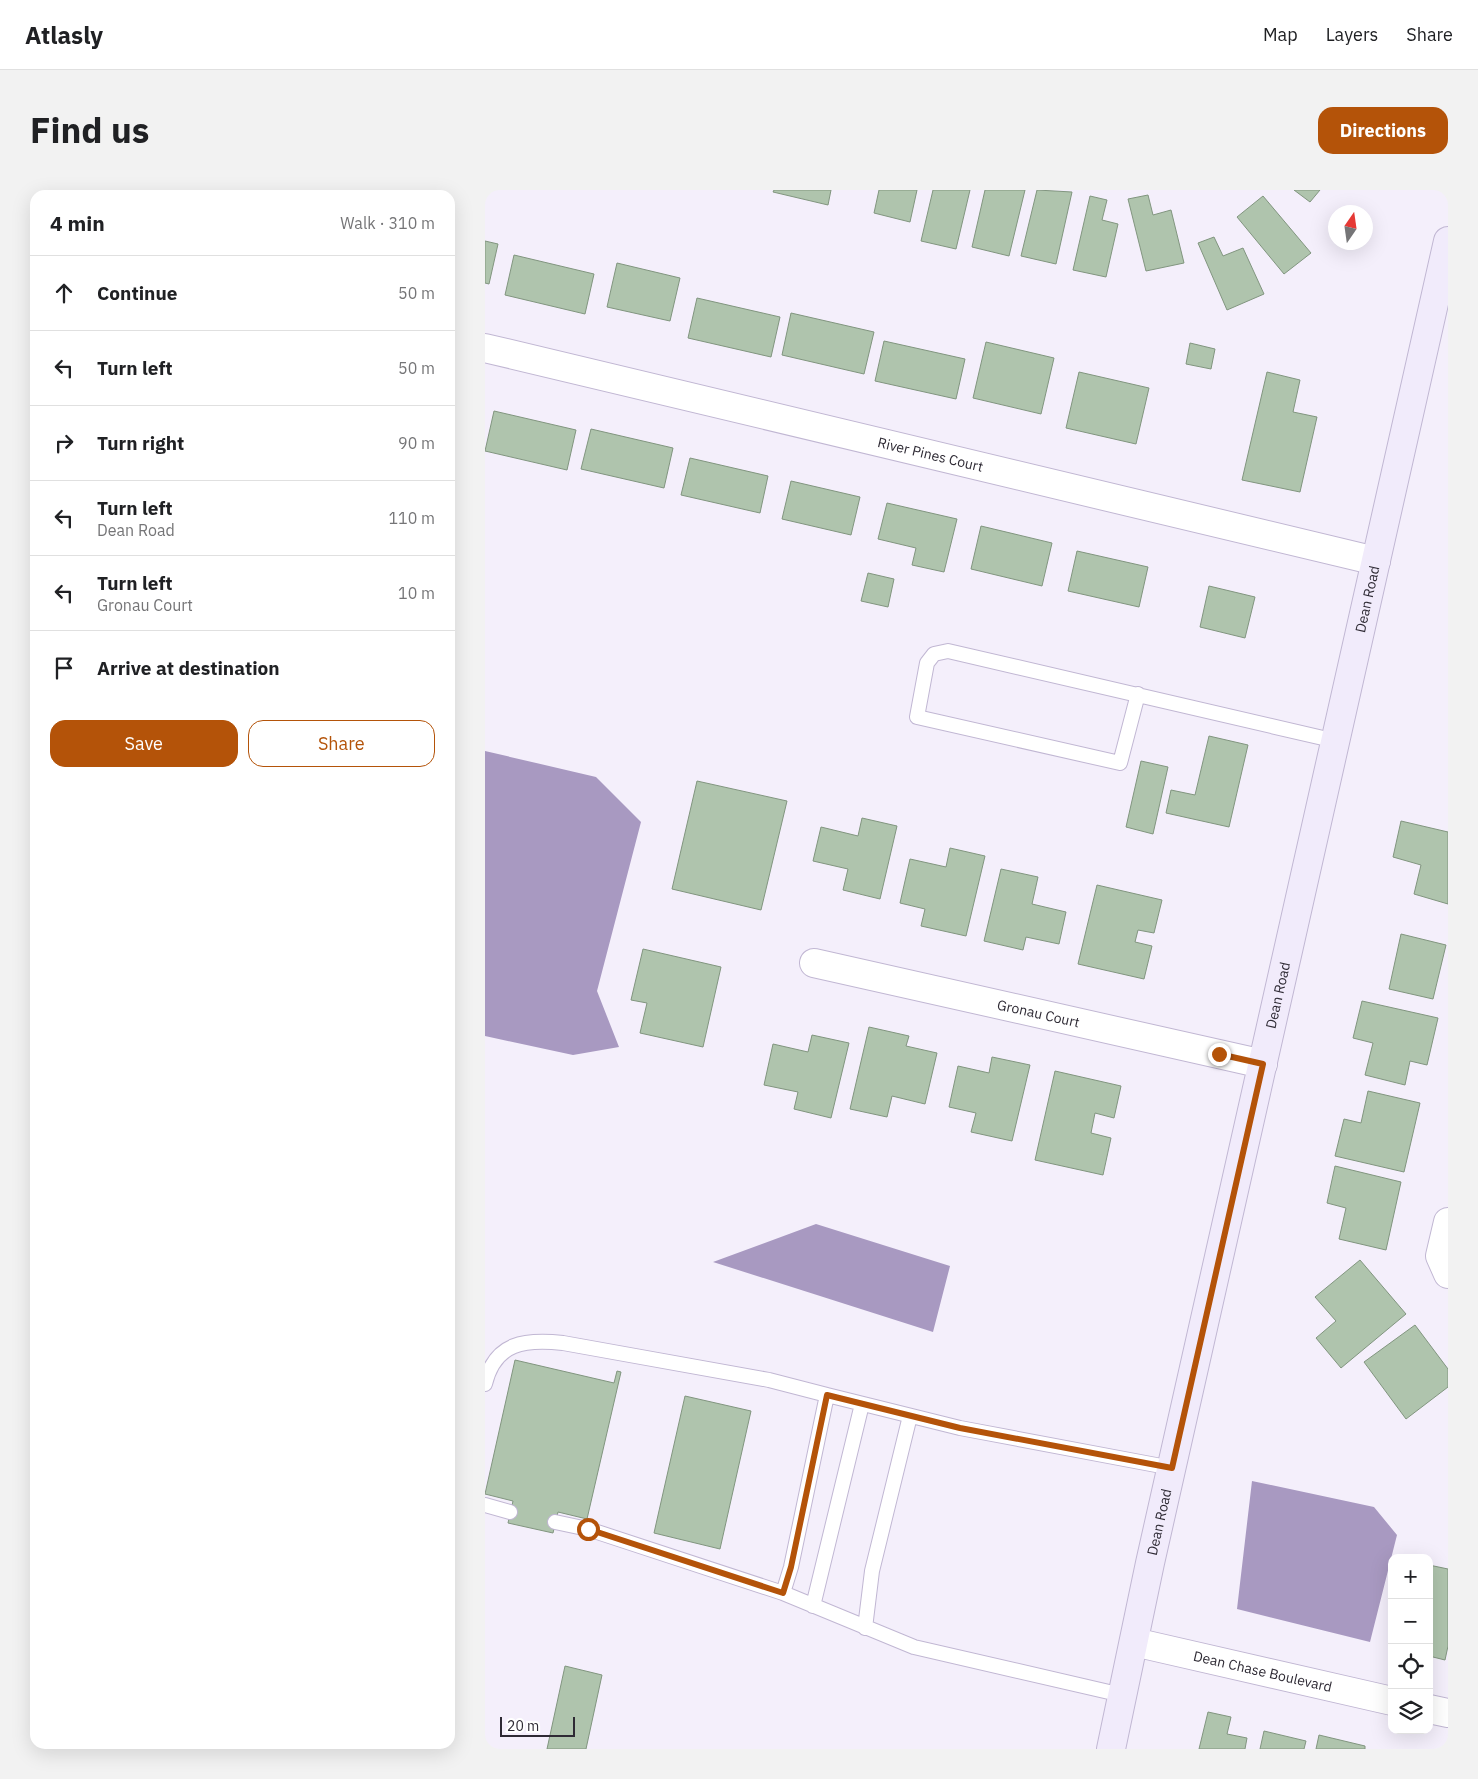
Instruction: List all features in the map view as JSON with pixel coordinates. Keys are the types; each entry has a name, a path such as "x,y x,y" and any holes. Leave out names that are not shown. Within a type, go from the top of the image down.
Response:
{"main road":[{"name":"Dean Road","path":"1111,1749 1133,1642 1448,241"}],"street":[{"name":"River Pines Court","path":"485,348 1376,561"},
{"name":"Gronau Court","path":"814,964 1263,1064"},
{"path":"1448,1222 1440,1256 1448,1274"},
{"name":"Dean Chase Boulevard","path":"1133,1642 1388,1699"},
{"path":"1433,1710 1448,1713"}],"lane":[{"path":"1138,694 1119,763 917,717 927,663 934,654 948,651 1138,694 1336,741"},
{"path":"485,1384 489,1367 497,1357 518,1344 537,1341 563,1343 769,1380 960,1428 1172,1468"},
{"path":"783,1593 791,1567 827,1395"},
{"path":"813,1606 862,1404"},
{"path":"865,1628 872,1572 910,1416"},
{"path":"485,1506 510,1512"},
{"path":"555,1522 588,1529 783,1593 914,1648 1122,1695"}],"shaded area":[{"path":"485,751 596,777 641,822 597,991 619,1047 573,1055 485,1036"},
{"path":"816,1224 950,1266 933,1332 713,1262"},
{"path":"1252,1481 1374,1507 1397,1535 1392,1554 1388,1554 1388,1571 1370,1642 1237,1609"}],"building":[{"path":"774,190 831,190 828,205 773,192"},
{"path":"879,190 917,190 910,222 874,213"},
{"path":"933,190 970,190 956,249 921,241"},
{"path":"985,190 1025,190 1009,256 972,247"},
{"path":"1037,190 1072,192 1056,264 1021,256"},
{"path":"1294,190 1320,190 1310,202"},
{"path":"1148,195 1153,215 1171,210 1184,263 1146,271 1128,199"},
{"path":"1090,196 1107,200 1102,220 1118,224 1106,277 1073,270"},
{"path":"1263,196 1311,253 1284,274 1237,217"},
{"path":"1214,237 1223,256 1243,248 1264,294 1227,310 1198,243"},
{"path":"485,241 498,244 489,284 485,283"},
{"path":"514,255 594,274 585,314 505,295"},
{"path":"617,263 680,278 670,321 607,307"},
{"path":"697,298 780,317 771,357 688,338"},
{"path":"791,313 874,332 864,374 782,355"},
{"path":"884,341 965,359 956,399 875,381"},
{"path":"986,342 1054,358 1041,414 973,398"},
{"path":"1190,343 1215,349 1211,369 1186,364"},
{"path":"1079,372 1149,388 1136,444 1066,428"},
{"path":"1267,372 1300,380 1293,412 1317,417 1300,492 1242,480"},
{"path":"494,411 576,430 567,470 485,451"},
{"path":"591,429 673,448 664,488 581,469"},
{"path":"690,458 768,476 760,513 681,495"},
{"path":"791,481 860,497 851,535 782,519"},
{"path":"887,503 957,519 944,572 912,565 916,548 878,539"},
{"path":"981,526 1052,543 1042,586 971,569"},
{"path":"1077,551 1148,567 1139,607 1068,591"},
{"path":"868,573 894,579 888,607 861,601"},
{"path":"1209,586 1255,597 1245,638 1200,627"},
{"path":"1209,736 1248,745 1229,827 1166,813 1171,790 1195,795"},
{"path":"1141,761 1168,767 1153,834 1126,827"},
{"path":"697,781 787,801 761,910 672,889"},
{"path":"862,818 897,826 880,899 843,890 848,869 813,861 821,827 858,836"},
{"path":"1401,821 1448,832 1448,904 1414,894 1421,865 1393,857"},
{"path":"950,848 985,856 966,936 921,926 925,909 900,903 910,859 946,867"},
{"path":"1001,869 1038,877 1032,904 1066,912 1059,944 1026,937 1023,950 984,941"},
{"path":"1097,885 1162,900 1154,933 1138,930 1135,942 1152,946 1144,979 1078,964"},
{"path":"1401,934 1446,945 1433,999 1389,989"},
{"path":"643,949 721,967 703,1047 640,1033 647,1003 631,1000"},
{"path":"1362,1001 1438,1018 1427,1065 1410,1061 1405,1085 1365,1075 1373,1043 1353,1038"},
{"path":"869,1027 909,1036 906,1046 937,1053 925,1104 892,1096 887,1117 850,1109"},
{"path":"812,1035 849,1043 831,1118 794,1109 798,1092 764,1085 773,1044 808,1052"},
{"path":"992,1057 1030,1065 1012,1141 971,1132 976,1113 949,1107 958,1066 989,1073"},
{"path":"1055,1071 1121,1086 1114,1118 1095,1113 1091,1133 1111,1138 1103,1175 1035,1160"},
{"path":"1368,1091 1420,1103 1404,1172 1335,1156 1344,1119 1361,1123"},
{"path":"1335,1166 1401,1182 1386,1250 1339,1239 1346,1208 1327,1203"},
{"path":"1360,1260 1406,1314 1341,1368 1316,1338 1336,1321 1315,1297"},
{"path":"1415,1325 1448,1369 1448,1387 1406,1419 1364,1362"},
{"path":"515,1360 614,1383 617,1371 621,1372 587,1519 558,1512 553,1533 508,1523 513,1501 485,1494"},
{"path":"685,1396 751,1411 720,1549 654,1533"},
{"path":"1433,1566 1448,1569 1448,1646 1445,1660 1433,1657"},
{"path":"565,1666 602,1675 586,1749 547,1749"},
{"path":"1208,1712 1231,1717 1227,1734 1247,1738 1245,1749 1199,1749"},
{"path":"1264,1731 1306,1741 1304,1749 1260,1749"},
{"path":"1319,1735 1365,1746 1365,1749 1316,1749"}],"route":[{"path":"588,1529 783,1593 791,1567 827,1395 960,1428 1172,1468 1263,1064 1219,1054"}]}
